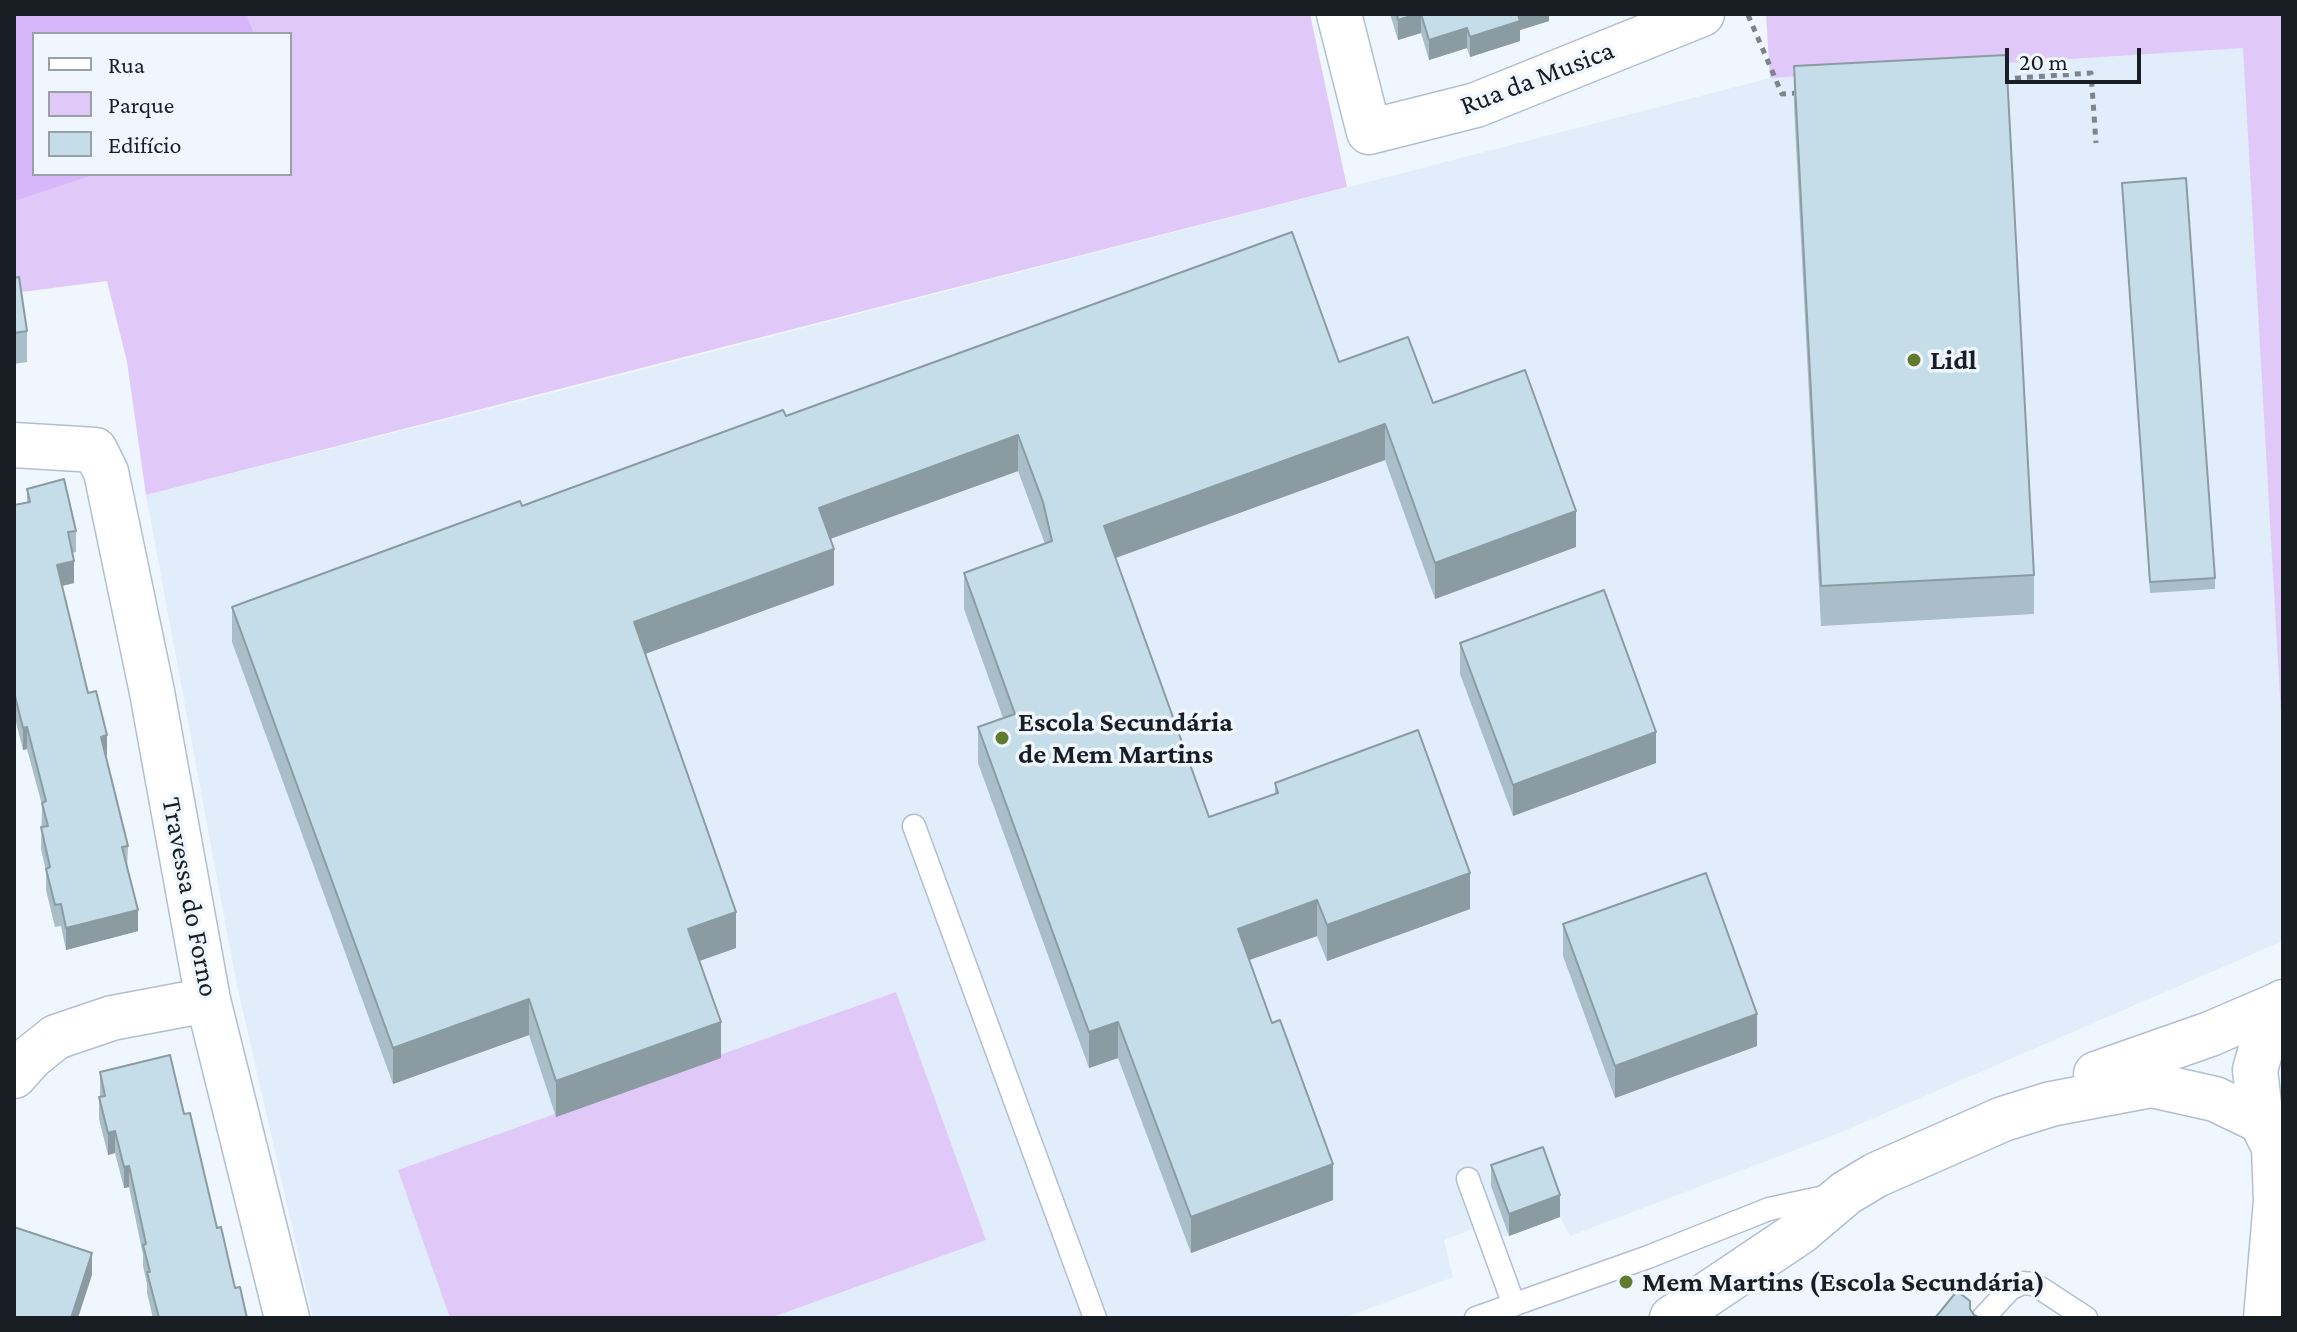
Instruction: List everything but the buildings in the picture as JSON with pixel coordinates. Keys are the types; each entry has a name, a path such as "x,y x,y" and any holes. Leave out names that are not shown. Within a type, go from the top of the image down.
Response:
{"street":[{"name":"Rua da Musica","path":"1339,14 1369,132 1476,105 1702,14"},
{"name":"Travessa do Forno","path":"14,445 95,450 106,472 152,692 208,1000 287,1318"},
{"path":"14,1076 56,1037 112,1018 208,1000"},
{"path":"2051,1104 2100,1072 2210,1034 2282,1003"},
{"path":"2266,1318 2276,1201 2273,1141 2255,1070 2266,1031 2282,1003"},
{"path":"1677,1317 1800,1232 1846,1193 1876,1175 2003,1119 2051,1104 2152,1085 2215,1099 2273,1141"},
{"path":"2266,1318 2283,1304"}],"lane":[{"path":"914,826 1095,1318"},
{"path":"1468,1179 1514,1305"},
{"path":"1476,1318 1648,1257 1769,1209 1846,1193"},
{"path":"1983,1318 2010,1289 2022,1283 2034,1284 2086,1318"}],"path":[{"path":"1747,14 1782,94 1812,92"},
{"path":"1998,79 2091,73 2096,143"}],"shaded area":[{"path":"14,14 246,14 253,32 32,32 32,176 90,176 14,201"},
{"name":"Escola Secundária de Mem Martins","path":"1766,14 2283,14 2283,941 1837,1134 1570,1236 1560,1217 1504,1237 1491,1222 1444,1240 1453,1277 1344,1318 313,1318 236,981 146,495 1770,78"}],"green space":[{"path":"14,14 1310,14 1347,187 146,495 127,362 107,281 14,293"},
{"path":"1766,14 2283,14 2283,750 2243,48 1770,78"},
{"path":"896,992 986,1240 770,1318 450,1318 398,1170"}],"place":[{"name":"Lidl","path":"1914,360"},
{"name":"Escola Secundária de Mem Martins","path":"1002,738"},
{"name":"Mem Martins (Escola Secundária)","path":"1626,1282"}]}
